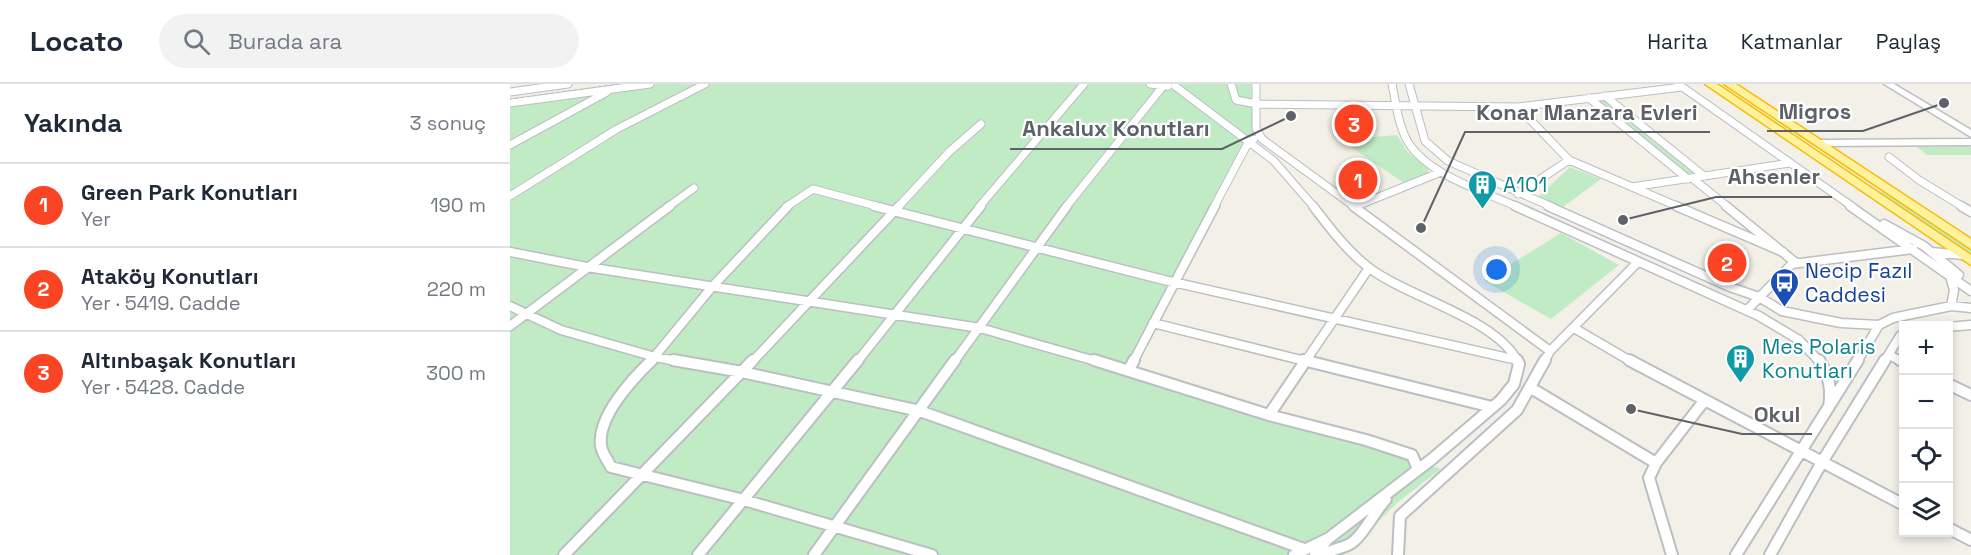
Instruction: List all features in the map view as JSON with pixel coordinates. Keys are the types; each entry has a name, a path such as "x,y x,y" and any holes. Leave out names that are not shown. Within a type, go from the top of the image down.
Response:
{"highway":[{"path":"1710,84 1926,230 1968,253"},
{"path":"1729,84 1819,143 1968,253"}],"street":[{"path":"510,92 568,84"},
{"path":"510,103 650,84"},
{"path":"510,196 617,129 705,84"},
{"path":"698,555 832,393 960,230 1084,84"},
{"path":"1150,84 1170,85 1249,141 1290,177 1341,242 1370,268 1422,298 1492,332 1511,348 1519,364 1514,384 1492,407 1418,469 1329,538 1310,552 1294,555"},
{"path":"1231,84 1236,100 1257,104 1416,107 1518,107 1682,85 1913,244 1971,291"},
{"path":"1256,84 1257,131 1261,137 1550,351"},
{"path":"1392,84 1406,140 1410,147 1441,172 1747,310 1786,331 1821,363 1831,390 1829,407"},
{"path":"1409,84 1421,133 1433,150 1448,161 1730,287 1759,297 1774,307 1797,315 1831,322 1879,325 1893,318 1946,309 1951,306 1971,308"},
{"path":"1888,84 1971,134"},
{"path":"814,555 981,328 1089,176 1170,85"},
{"path":"1682,85 1790,163 1913,244 1920,252 1968,253"},
{"path":"510,146 612,89"},
{"path":"1605,96 1704,176"},
{"path":"1589,98 1796,263"},
{"path":"1518,107 1569,160 1783,252"},
{"path":"564,555 809,303 949,152 981,124"},
{"path":"1129,370 1249,141 1261,137"},
{"path":"1819,143 1971,142"},
{"path":"1889,157 1919,180 1971,212"},
{"path":"1518,194 1569,160"},
{"path":"1628,187 1790,163"},
{"path":"1354,207 1441,172"},
{"path":"510,326 694,188"},
{"path":"932,555 744,500 611,467 601,447 603,423 635,376 655,357 712,287 785,208 813,189 1037,249 1335,321 1517,360"},
{"path":"1747,310 1786,268 1796,263 1913,244 1926,230"},
{"path":"510,252 587,267 809,303 981,328 1129,370 1269,415 1366,440 1412,455 1418,469"},
{"path":"1932,252 1971,284"},
{"path":"1398,555 1400,516 1509,418 1531,388 1550,351 1574,328 1587,311 1638,262"},
{"path":"1269,415 1370,268"},
{"path":"1950,276 1954,290 1951,306"},
{"path":"510,306 561,330 655,357 742,372 920,411 1310,552"},
{"path":"1154,323 1492,407"},
{"path":"1736,555 1879,325"},
{"path":"1953,327 1971,325"},
{"path":"1574,328 1704,401 1899,502"},
{"path":"1770,555 1822,462 1899,338"},
{"path":"1889,355 1899,360"},
{"path":"1953,386 1971,395"},
{"path":"1531,388 1656,463"},
{"path":"1672,555 1649,478 1656,463 1704,401"},
{"path":"1325,555 1330,550 1341,552 1358,540 1369,519 1396,486"},
{"path":"1953,531 1971,540"}],"green space":[{"path":"633,84 1251,84 1253,134 1129,370 1441,469 1398,502 1344,555 510,555 510,101"},
{"path":"1607,100 1697,175 1688,176 1597,102"},
{"path":"1397,135 1407,151 1428,169 1429,174 1404,183 1341,140"},
{"path":"1917,147 1971,147 1971,155 1927,155"},
{"path":"1570,167 1601,179 1560,209 1536,199"},
{"path":"1884,192 1971,250 1971,255 1878,193"},
{"path":"1561,233 1619,265 1551,319 1484,281"}],"railway":[{"path":"510,99 618,84"}],"place":[{"name":"Migros","path":"1944,103"},
{"name":"Ankalux Konutları","path":"1291,116"},
{"name":"Altınbaşak Konutları","path":"1354,124"},
{"name":"Green Park Konutları","path":"1358,180"},
{"name":"A101","path":"1482,210"},
{"name":"Ahsenler","path":"1623,220"},
{"name":"Konar Manzara Evleri","path":"1421,228"},
{"name":"Ataköy Konutları","path":"1727,263"},
{"name":"Necip Fazıl Caddesi","path":"1784,308"},
{"name":"Mes Polaris Konutları","path":"1741,384"},
{"name":"Okul","path":"1631,409"}]}
